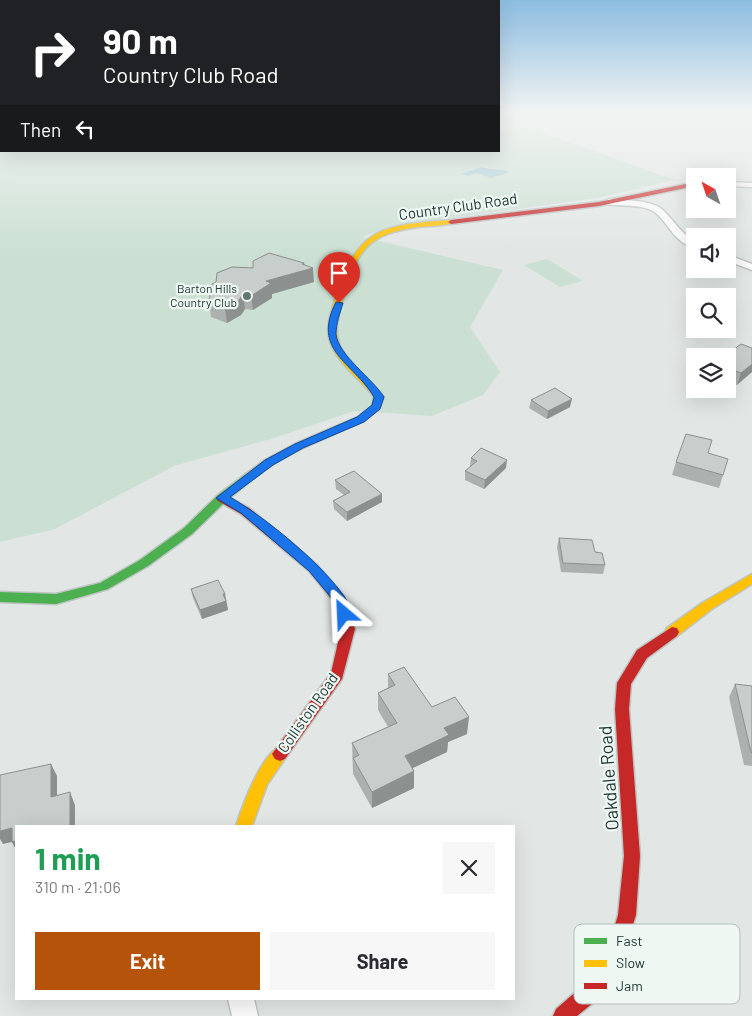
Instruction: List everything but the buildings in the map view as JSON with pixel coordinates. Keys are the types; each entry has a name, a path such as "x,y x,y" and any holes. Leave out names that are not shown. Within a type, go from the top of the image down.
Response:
{"street":[{"path":"736,185 752,186"},
{"name":"Country Club Road","path":"0,597 56,599 104,586 144,563 188,531 222,498 269,462 299,446 361,420 376,407 379,397 373,387 340,354 332,336 333,321 350,269 359,248 366,242 386,234 423,226 610,202 686,186"},
{"path":"650,192 659,211 680,236 686,240"},
{"path":"610,202 646,206 659,211"},
{"path":"736,261 752,267"},
{"name":"Colliston Road","path":"222,498 245,511 313,568 340,600 348,629 337,675 261,781 244,825"},
{"name":"Oakdale Road","path":"623,924 632,856 622,709 624,683 642,654 707,606 752,578"},
{"path":"241,1000 245,1016"},
{"name":"Oakdale Road","path":"563,1016 577,1004"}],"green space":[{"name":"Barton Hills Country Club","path":"0,159 617,159 675,180 597,198 392,226 362,237 503,270 470,327 500,372 483,395 432,416 354,411 274,438 174,466 55,529 0,542"},
{"path":"547,259 583,281 560,287 524,265"}],"water":[{"path":"482,167 510,172 491,178 477,173 468,176 461,174"}],"traffic: fast":[{"path":"0,597 56,599 104,586 144,563 188,531 222,498 250,476"}],"traffic: slow":[{"path":"250,476 269,462 299,446 361,419 376,407 379,397 342,356 337,349 333,336 332,330 335,313 349,269 359,250 372,239 382,234 405,227 451,222"},
{"path":"672,632 707,606 752,578"},
{"path":"244,825 261,781 280,754"}],"traffic: jam":[{"path":"451,222 599,204 686,186"},
{"path":"222,498 245,511 313,568 340,600 348,629 337,675 280,754"},
{"path":"624,924 627,915 632,856 622,709 624,683 642,654 672,632"},
{"path":"563,1016 577,1004"}],"place":[{"name":"Barton Hills Country Club","path":"247,296"}],"route":[{"path":"339,303 333,321 332,336 340,354 373,387 379,397 376,407 361,420 299,446 269,462 222,498 245,511 313,568 340,600 344,614"}]}
